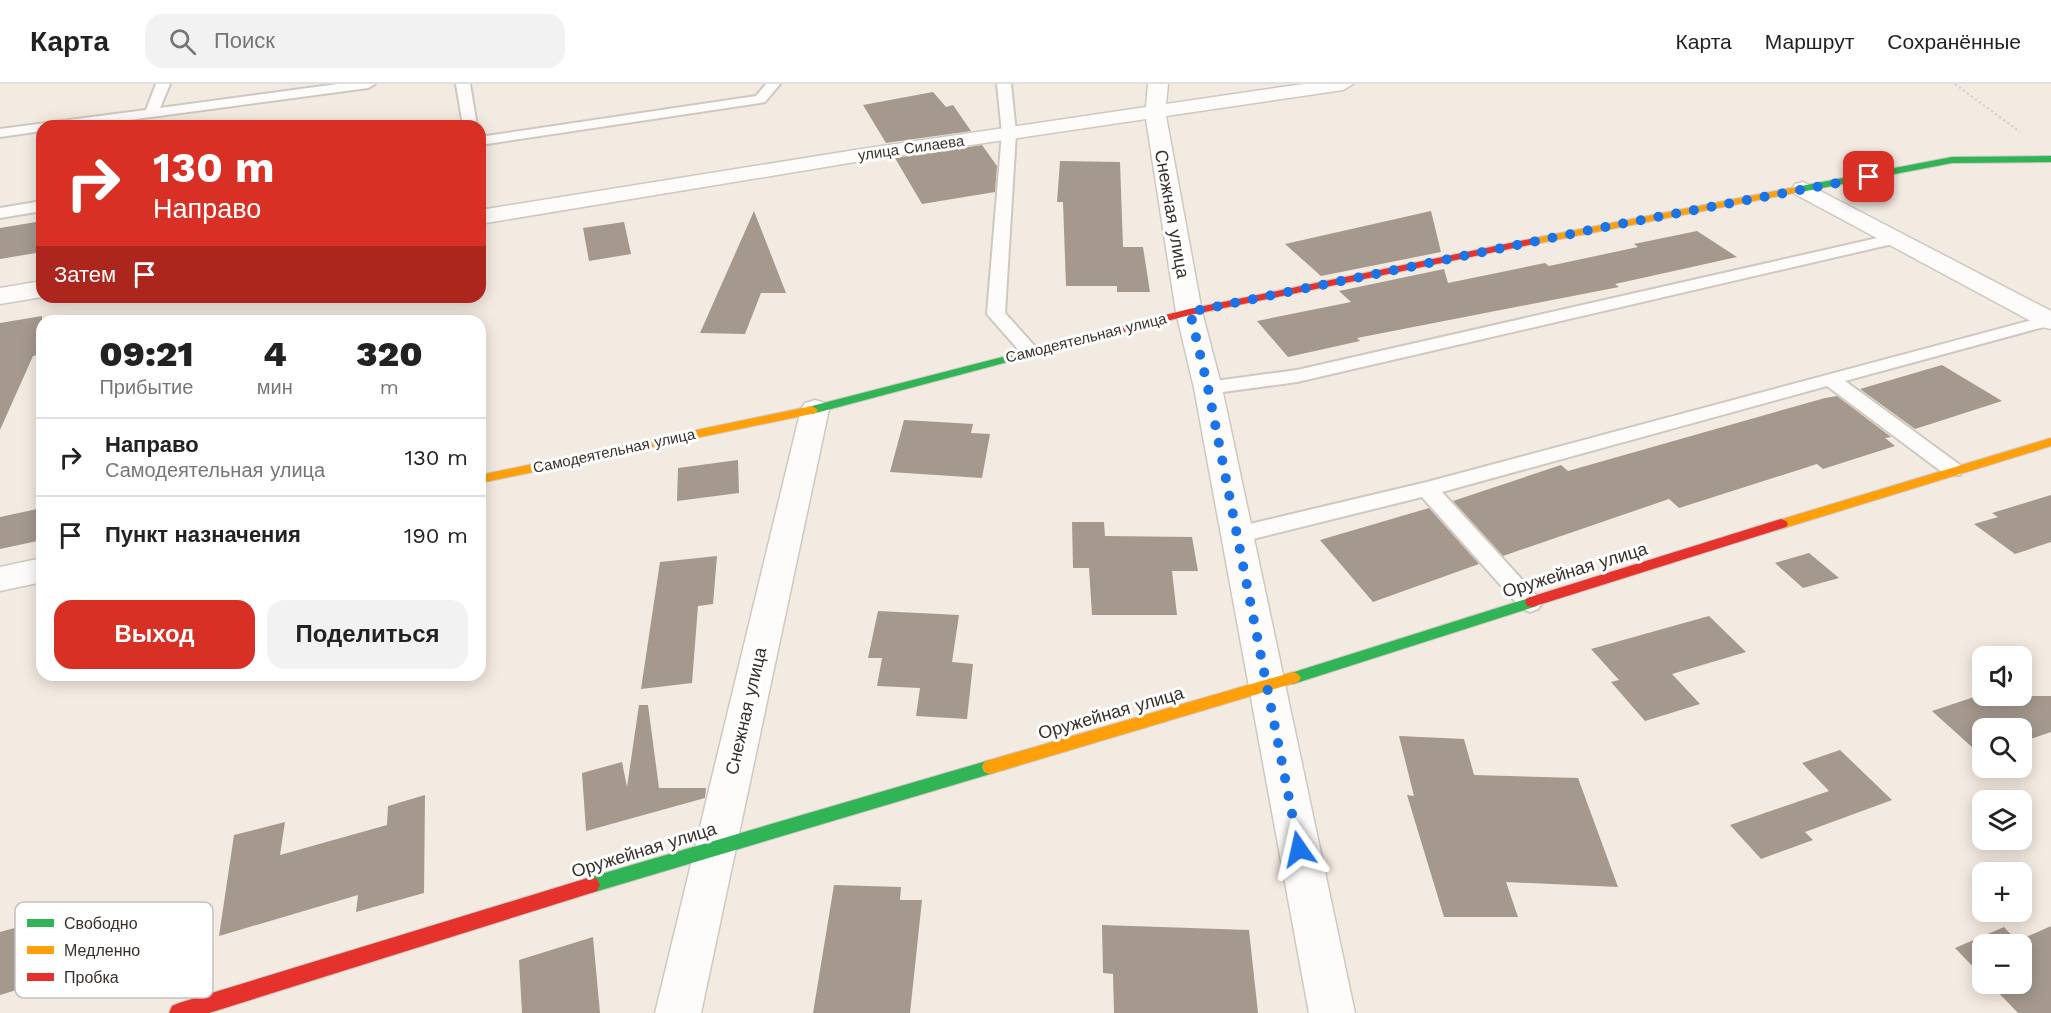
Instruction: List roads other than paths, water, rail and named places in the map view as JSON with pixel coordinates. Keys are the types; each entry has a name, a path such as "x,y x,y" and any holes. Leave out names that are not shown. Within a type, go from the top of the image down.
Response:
{"street":[{"name":"улица Силаева","path":"486,216 1009,133 1156,98 1342,84"},
{"name":"Снежная улица","path":"1156,98 1190,312 1208,388 1332,1013"},
{"name":"Самодеятельная улица","path":"486,478 815,409 1190,312 1952,160 2051,159"},
{"path":"1803,189 2050,320"},
{"path":"0,296 36,290"},
{"name":"Снежная улица","path":"678,1013 815,409"},
{"name":"Оружейная улица","path":"179,1013 714,847 1267,686 1953,470 2051,442"},
{"path":"0,579 36,571"}],"lane":[{"path":"151,113 164,84"},
{"path":"98,120 368,84"},
{"path":"463,84 469,120"},
{"path":"486,140 760,99 773,84"},
{"path":"1004,84 1009,133 996,314 1031,352"},
{"path":"0,133 36,129"},
{"path":"0,213 36,207"},
{"path":"1208,388 1297,376 1895,239"},
{"path":"1237,535 1427,489 2050,320"},
{"path":"1829,379 1953,470"},
{"path":"1427,489 1530,603"}]}
